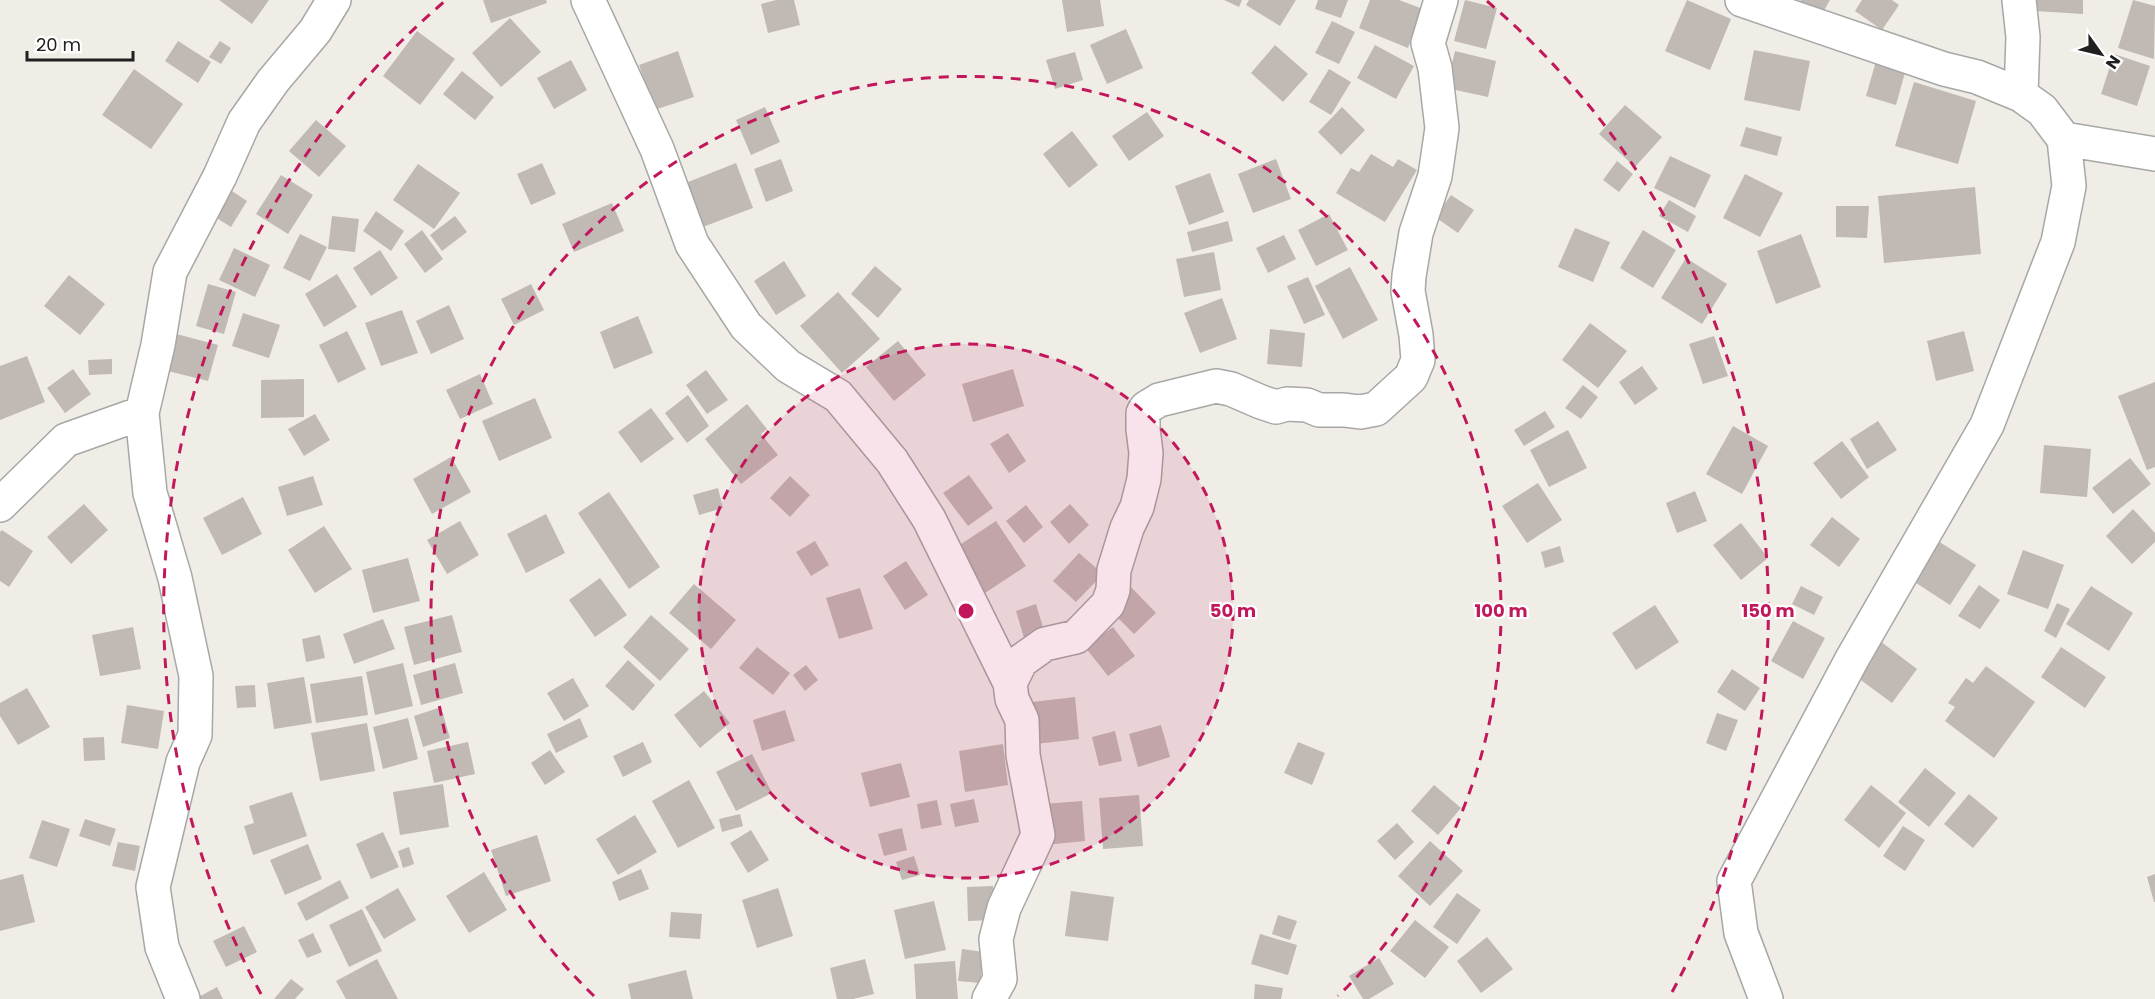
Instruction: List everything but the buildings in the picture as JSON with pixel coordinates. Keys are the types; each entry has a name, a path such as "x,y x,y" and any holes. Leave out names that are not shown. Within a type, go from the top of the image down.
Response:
{"street":[{"path":"183,999 162,947 153,887 183,762 195,735 196,676 175,578 150,493 142,413 158,345 170,272 244,122 273,81 315,31 334,0"},
{"path":"588,0 657,149 692,244 746,326 788,366 838,396 892,461 929,519 1010,683 1012,699 1022,720 1023,755 1038,835 1004,908 996,939 1000,979 989,999"},
{"path":"1010,683 1021,661 1045,644 1076,637 1108,604 1113,590 1114,570 1127,528 1137,507 1144,479 1146,453 1143,413 1146,408 1159,400 1216,386 1231,388 1261,402 1276,406 1307,405 1319,410 1360,412 1376,409 1396,394 1412,377 1418,360 1408,291 1409,276 1416,233 1435,176 1443,128 1436,68 1428,43 1441,0"},
{"path":"1742,0 1934,65 1977,77 2021,95 2042,110 2064,139 2069,186 2058,242 1988,425 1852,659 1734,881 1741,933 1766,999"},
{"path":"2019,0 2023,38 2021,95"},
{"path":"2064,139 2155,154"},
{"path":"0,505 66,440 142,413"}]}
